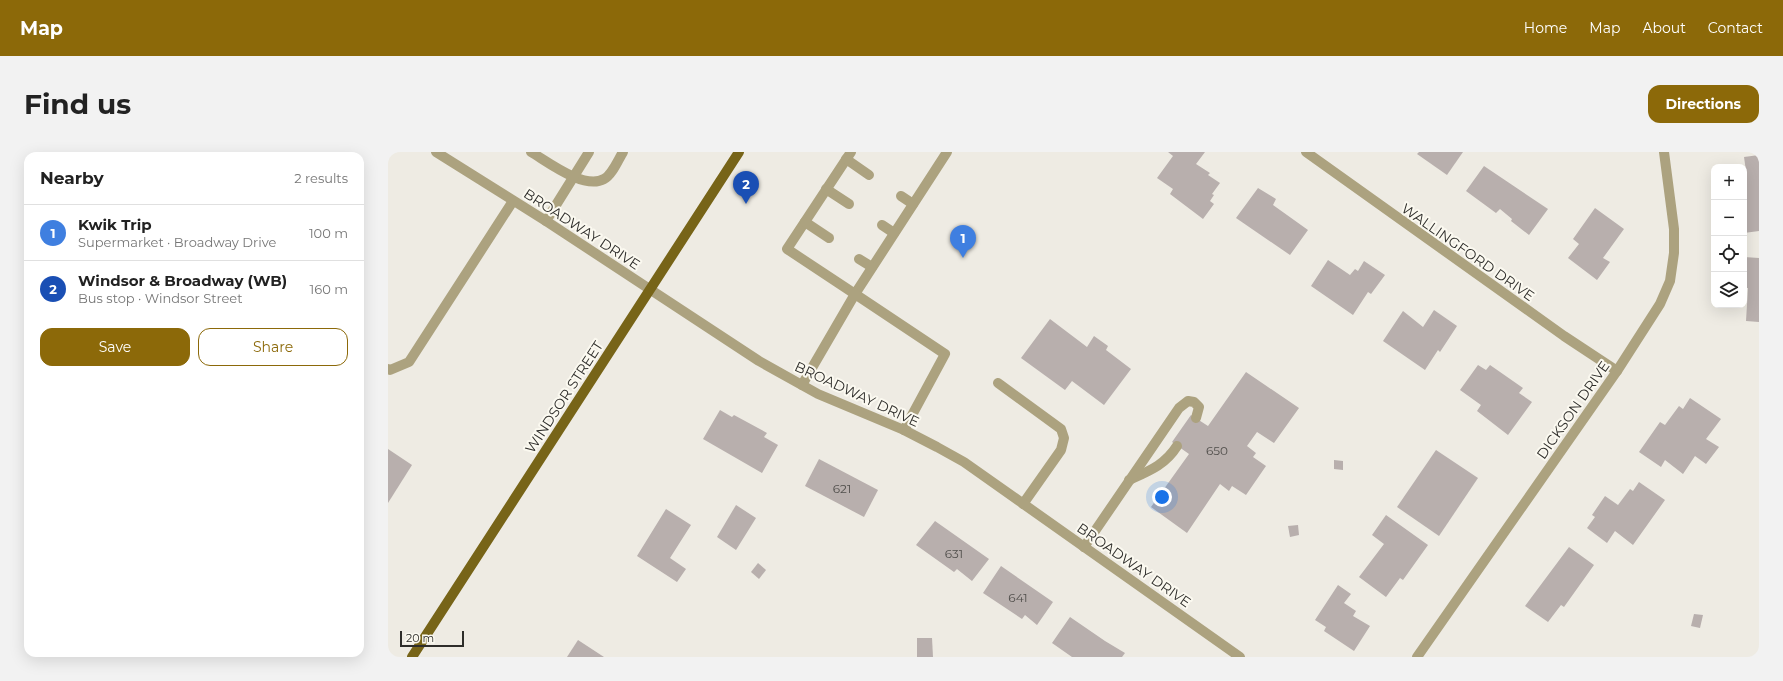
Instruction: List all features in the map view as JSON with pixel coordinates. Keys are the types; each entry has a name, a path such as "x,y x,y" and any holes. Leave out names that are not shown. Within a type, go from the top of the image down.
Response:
{"main road":[{"name":"WINDSOR STREET","path":"412,657 739,152"}],"street":[{"path":"531,152 572,178 591,180 604,180 623,152"},
{"path":"546,221 589,152"},
{"path":"802,385 855,294 947,152"},
{"name":"WALLINGFORD DRIVE","path":"1306,152 1538,318 1617,371"},
{"name":"DICKSON DRIVE","path":"1417,657 1617,371 1660,304 1670,281 1674,253 1674,229 1664,152"},
{"name":"BROADWAY DRIVE","path":"439,153 546,221 759,361 818,394 904,430 937,446 964,462 1240,657"},
{"path":"869,175 849,156 787,249 945,354 904,430"},
{"path":"826,189 849,204"},
{"path":"901,196 913,204"},
{"path":"388,369 390,370 409,362 513,201"},
{"path":"805,222 829,238"},
{"path":"882,225 894,233"},
{"path":"859,258 872,267"},
{"path":"998,383 1061,429 1064,438 1061,450 1023,504"},
{"path":"1084,547 1179,408 1188,401 1194,402 1199,407 1196,418"},
{"path":"1129,480 1160,466 1172,454 1177,446"}],"building":[{"path":"1168,152 1205,152 1196,164 1210,173 1208,175 1220,183 1212,194 1214,195 1210,201 1214,204 1203,219 1170,194 1173,189 1157,178 1173,156"},
{"path":"1419,152 1463,152 1447,175 1417,154"},
{"path":"1759,155 1759,231 1747,233 1747,164 1745,164 1744,157"},
{"path":"1484,166 1548,209 1529,235 1511,221 1512,219 1500,209 1496,213 1466,191"},
{"path":"1258,188 1276,199 1273,205 1308,230 1290,255 1236,218"},
{"path":"1595,208 1624,229 1603,258 1610,262 1597,280 1568,258 1579,244 1573,239"},
{"path":"1747,257 1759,258 1759,322 1746,321 1748,288"},
{"path":"1328,260 1350,275 1355,269 1358,271 1364,261 1385,275 1371,294 1368,292 1353,315 1311,286"},
{"path":"1434,310 1457,326 1440,352 1438,350 1425,370 1383,341 1403,311 1423,327"},
{"path":"1050,319 1087,347 1094,336 1108,346 1106,350 1131,369 1104,405 1072,381 1065,390 1021,358"},
{"path":"1478,365 1486,370 1490,365 1523,388 1519,393 1532,402 1508,435 1477,411 1481,405 1460,390"},
{"path":"1246,372 1299,408 1274,443 1257,432 1247,446 1256,453 1253,457 1266,466 1246,495 1232,486 1229,491 1220,484 1187,533 1151,507 1189,454 1172,442 1191,415 1208,426"},
{"path":"1690,398 1721,419 1706,439 1719,447 1706,464 1695,456 1683,474 1665,460 1661,467 1639,452 1660,422 1665,425 1679,406 1683,409"},
{"path":"720,410 732,417 734,415 767,433 764,437 778,445 762,473 703,439"},
{"path":"388,449 412,465 388,503"},
{"path":"1436,450 1478,478 1439,536 1397,507"},
{"path":"819,459 878,490 864,517 805,486"},
{"path":"1334,460 1343,461 1343,470 1334,469"},
{"path":"1639,482 1665,500 1633,545 1615,531 1607,543 1587,528 1595,517 1592,515 1605,496 1618,505 1630,489 1633,491"},
{"path":"736,505 756,518 736,550 717,537"},
{"path":"666,509 691,525 670,558 686,569 677,582 637,556"},
{"path":"1386,515 1428,545 1403,580 1400,578 1386,597 1359,577 1384,544 1372,535"},
{"path":"935,521 989,559 972,581 957,569 954,572 916,545"},
{"path":"1298,525 1299,535 1290,537 1288,526"},
{"path":"1569,547 1594,565 1564,607 1561,605 1548,622 1525,606"},
{"path":"758,563 766,570 759,579 751,572"},
{"path":"1001,566 1053,602 1037,625 1025,615 1022,619 983,593"},
{"path":"1338,585 1351,594 1344,603 1356,611 1353,616 1370,626 1354,651 1324,631 1326,627 1315,620"},
{"path":"1694,614 1703,615 1700,628 1691,626"},
{"path":"1070,617 1125,653 1122,657 1072,657 1052,643"},
{"path":"917,638 932,638 933,657 917,657"},
{"path":"578,640 604,657 567,657"}],"place":[{"name":"Windsor & Broadway (WB)","path":"746,204"},
{"name":"Kwik Trip","path":"963,258"}]}
